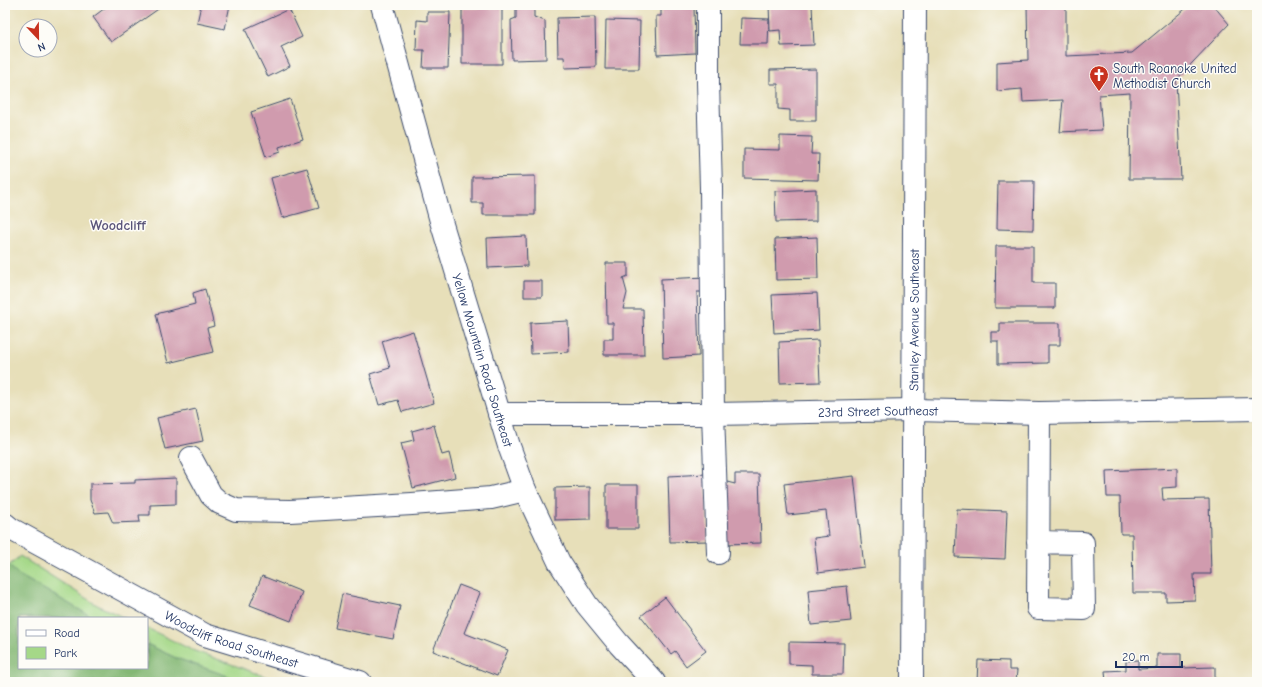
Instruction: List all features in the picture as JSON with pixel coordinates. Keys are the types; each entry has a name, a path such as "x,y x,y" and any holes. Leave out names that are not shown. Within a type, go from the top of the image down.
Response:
{"street":[{"name":"Yellow Mountain Road Southeast","path":"382,5 441,221 499,414 525,490 559,562 587,605 619,644 654,682"},
{"path":"708,5 713,414 718,553"},
{"name":"Stanley Avenue Southeast","path":"912,682 915,5"},
{"name":"23rd Street Southeast","path":"499,414 713,414 913,410 1039,413 1257,409"},
{"path":"1038,542 1039,413"},
{"path":"191,458 211,495 220,503 236,510 290,511 412,504 491,498 525,490"},
{"name":"Woodcliff Road Southeast","path":"5,524 11,529 205,635 360,682"}],"green space":[{"path":"20,556 97,605 123,617 18,617 18,669 148,669 148,628 192,650 281,682 5,682 5,569"},
{"path":"5,562 19,575 92,617 18,617 18,669 148,669 148,644 176,658 245,682 5,682"}],"building":[{"path":"103,5 164,5 111,42 93,17 105,8"},
{"path":"201,5 230,5 225,29 197,23"},
{"path":"694,5 695,53 657,55 656,16 661,16 661,7"},
{"path":"769,5 812,5 814,45 781,46 780,30 770,31"},
{"name":"South Roanoke United Methodist Church","path":"1027,5 1066,5 1066,56 1132,53 1190,5 1213,5 1229,24 1176,80 1181,179 1129,179 1130,93 1099,95 1102,130 1060,132 1063,100 1023,102 1022,89 997,91 997,62 1028,60"},
{"path":"462,8 502,8 502,64 462,64"},
{"path":"516,8 534,8 534,17 545,21 546,59 512,60 511,20 516,18"},
{"path":"289,9 302,37 281,47 290,66 268,77 245,29"},
{"path":"427,12 450,12 448,68 423,68 424,50 416,50 417,20 427,21"},
{"path":"595,17 596,67 565,68 564,57 558,57 557,18"},
{"path":"741,18 769,19 768,44 740,44"},
{"path":"606,20 640,21 639,69 605,69"},
{"path":"816,69 816,121 790,121 790,110 778,109 778,84 770,84 770,70"},
{"path":"290,99 303,139 279,147 280,152 266,157 251,112"},
{"path":"780,136 812,137 811,154 819,154 818,180 744,178 744,149 780,150"},
{"path":"307,168 319,208 282,218 271,178"},
{"path":"535,176 535,215 483,215 483,203 472,203 472,177"},
{"path":"998,181 1034,181 1033,230 997,229"},
{"path":"816,189 816,221 776,222 775,191"},
{"path":"526,236 527,266 488,268 487,238"},
{"path":"817,237 818,279 776,280 775,239"},
{"path":"996,246 1033,246 1033,283 1055,283 1055,308 995,308"},
{"path":"606,263 628,263 628,276 623,278 627,293 623,309 643,309 644,355 604,355 604,339 613,339 613,323 607,323"},
{"path":"707,277 707,292 697,292 699,356 663,358 661,279"},
{"path":"524,281 542,281 542,297 524,297"},
{"path":"205,289 214,326 207,328 213,352 168,363 156,314 195,304 193,293"},
{"path":"817,293 819,330 774,333 772,295"},
{"path":"568,321 569,352 531,354 530,323"},
{"path":"1000,323 1060,323 1060,345 1048,345 1048,363 998,364 998,341 991,341 991,332 1000,332"},
{"path":"413,331 434,403 402,412 398,400 379,405 370,374 390,368 382,341"},
{"path":"818,340 820,382 780,383 779,342"},
{"path":"196,409 203,441 165,449 157,418"},
{"path":"434,425 442,455 449,453 455,477 413,488 401,443 414,440 412,431"},
{"path":"1177,468 1177,487 1162,488 1163,500 1209,499 1211,574 1194,574 1195,600 1166,601 1166,593 1133,593 1132,534 1121,534 1120,497 1107,497 1106,471"},
{"path":"706,474 708,541 670,542 668,476"},
{"path":"735,474 759,474 761,543 724,544 723,481 735,484"},
{"path":"854,476 864,567 818,573 814,538 829,536 826,511 788,515 784,484"},
{"path":"176,478 176,504 150,505 150,515 139,515 140,522 113,523 108,512 95,513 90,500 90,484 135,483 135,480"},
{"path":"606,485 638,485 638,529 606,529"},
{"path":"590,487 590,519 555,520 555,488"},
{"path":"957,509 1007,511 1005,559 955,557"},
{"path":"262,576 302,592 291,621 250,605"},
{"path":"459,585 480,593 464,633 508,650 497,676 433,651"},
{"path":"847,586 851,621 811,625 808,590"},
{"path":"342,594 400,606 393,639 335,628"},
{"path":"665,597 706,651 686,666 675,651 671,654 641,616"},
{"path":"789,642 844,643 843,674 812,674 812,665 789,664"},
{"path":"1157,654 1181,654 1181,668 1215,667 1215,682 1106,682 1105,671 1126,670 1126,661 1138,660 1138,669 1157,668"},
{"path":"978,660 1009,661 1009,670 1017,670 1016,682 977,682"}],"place":[{"name":"South Roanoke United Methodist Church","path":"1099,92"}],"district":[{"name":"Woodcliff","path":"118,225"}]}
